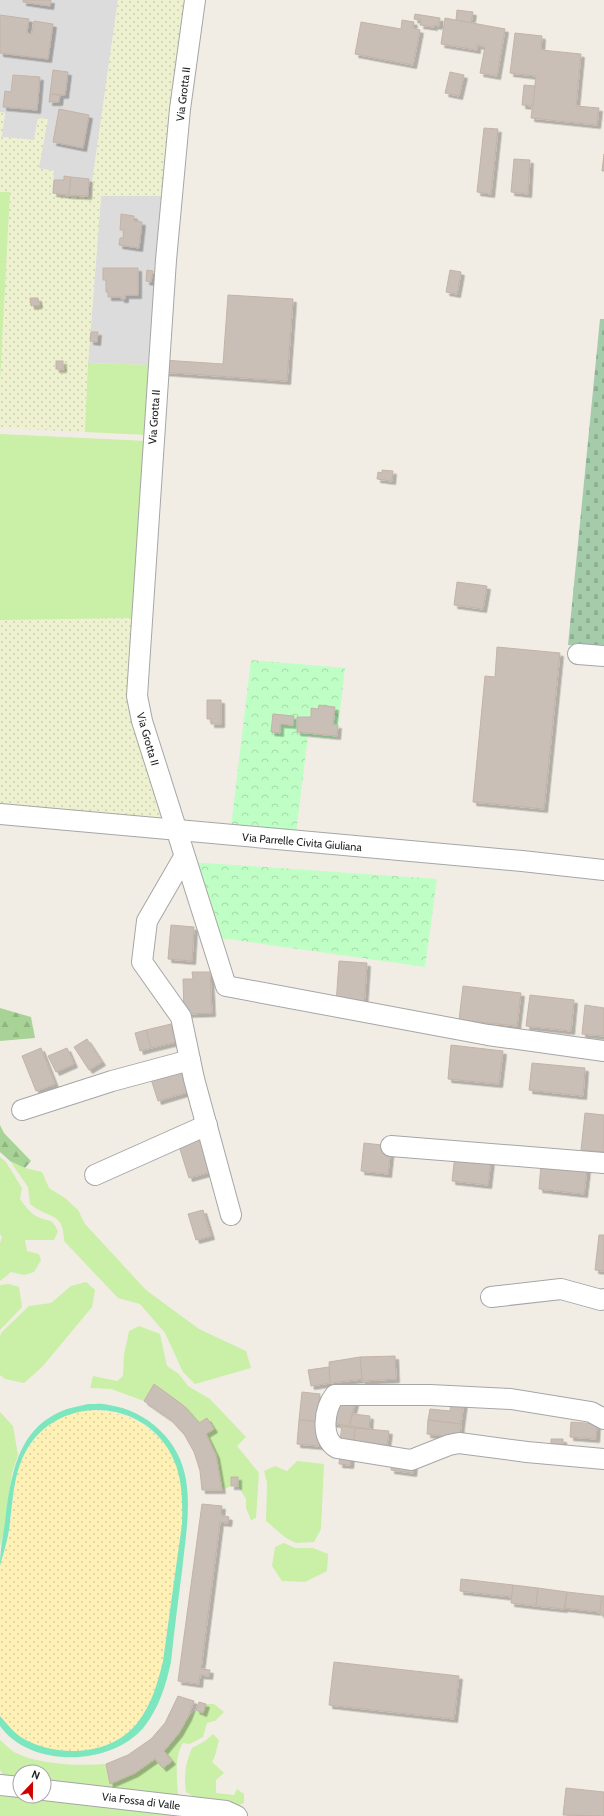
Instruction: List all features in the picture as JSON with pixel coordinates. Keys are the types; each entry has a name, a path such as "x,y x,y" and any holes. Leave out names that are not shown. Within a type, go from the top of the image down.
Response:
{"street":[{"name":"Via Grotta II","path":"195,0 180,109 166,260 137,696 142,721 226,986 488,1035 604,1051"},
{"path":"578,654 604,656"},
{"name":"Via Parrelle Civita Giuliana","path":"0,814 604,870"},
{"path":"184,857 147,920 142,962 181,1017 190,1060 231,1215"},
{"path":"22,1110 112,1081 190,1060"},
{"path":"95,1175 207,1125"},
{"path":"391,1146 604,1163"},
{"path":"491,1297 561,1289 601,1300 604,1299"},
{"path":"604,1419 591,1412 511,1399 430,1395 335,1395 329,1402 326,1420 327,1439 331,1445 337,1448 411,1460 449,1444 459,1443 527,1452 604,1459"},
{"path":"0,1785 12,1786"},
{"name":"Via Fossa di Valle","path":"52,1791 226,1811 237,1816"}],"shaded area":[{"path":"0,0 118,0 90,197 52,194 39,168 38,118 34,140 1,137 5,113 0,112"},
{"path":"101,196 168,196 153,365 88,363"}],"green space":[{"path":"118,0 191,0 168,196 101,196 88,363 85,432 0,428 0,381 10,193 0,192 0,112 5,113 2,137 34,140 38,118 48,119 39,168 54,171 52,194 90,197"},
{"path":"0,192 10,192 0,381"},
{"path":"600,319 604,319 604,648 568,645"},
{"path":"88,363 153,365 147,435 85,432"},
{"path":"0,434 147,441 136,618 0,620"},
{"path":"136,618 132,698 164,813 162,818 0,803 0,620"},
{"path":"251,660 345,668 337,738 308,736 296,833 231,826"},
{"path":"191,862 437,879 425,967 214,937"},
{"path":"0,1008 31,1017 35,1038 0,1041"},
{"path":"0,1125 4,1133 31,1161 25,1168 10,1161 0,1152"},
{"path":"0,1157 6,1162 22,1188 20,1199 35,1216 50,1221 56,1226 58,1231 54,1240 25,1240 27,1251 39,1254 41,1260 34,1272 24,1275 11,1272 0,1281 0,1243 2,1237 0,1234"},
{"path":"10,1161 25,1168 42,1172 49,1188 65,1198 78,1210 85,1224 146,1290 199,1329 246,1351 251,1368 195,1384 183,1372 165,1333 140,1304 118,1298 64,1241 63,1231 58,1220 30,1204 28,1187"},
{"path":"86,1282 95,1290 92,1307 42,1367 24,1383 5,1379 0,1375 0,1336 2,1332 29,1306 51,1303 71,1286"},
{"path":"9,1284 19,1287 22,1307 0,1330 0,1285"},
{"path":"139,1326 160,1334 167,1366 179,1374 188,1386 210,1399 246,1437 237,1446 259,1473 256,1518 251,1520 246,1508 246,1499 238,1486 238,1477 231,1477 231,1486 222,1490 216,1455 206,1434 214,1429 207,1418 199,1423 183,1405 154,1384 144,1401 111,1389 90,1388 93,1376 117,1381 123,1376 124,1355 129,1331"},
{"path":"88,1404 104,1404 123,1408 149,1421 160,1430 177,1453 183,1466 186,1480 188,1515 171,1662 167,1679 158,1704 144,1727 130,1740 112,1749 93,1755 72,1757 51,1755 31,1750 14,1740 0,1726 0,1716 14,1732 24,1739 53,1749 69,1751 100,1747 114,1742 127,1733 138,1722 151,1700 157,1685 163,1661 182,1524 182,1502 178,1472 175,1462 164,1443 150,1429 134,1418 116,1412 97,1410 78,1412 61,1418 45,1429 31,1443 25,1453 17,1474 8,1534 0,1566 1,1546 11,1482 15,1466 28,1438 38,1427 51,1417 67,1409"},
{"path":"0,1412 13,1426 18,1455 12,1473 4,1531 0,1546"},
{"path":"297,1461 324,1464 321,1529 314,1542 296,1543 286,1538 266,1521 267,1483 264,1471 275,1466 287,1471"},
{"path":"284,1543 295,1548 313,1548 328,1554 327,1571 305,1582 282,1581 272,1566 275,1547"},
{"path":"206,1704 214,1704 224,1712 215,1721 207,1723 203,1737 190,1744 183,1743 177,1761 178,1795 174,1797 52,1783 52,1764 12,1764 12,1778 5,1778 0,1770 0,1740 14,1752 35,1760 71,1765 106,1764 110,1784 135,1773 155,1759 164,1768 172,1761 164,1751 179,1733 188,1717 196,1710 203,1713"},
{"path":"213,1734 219,1740 212,1762 224,1773 216,1780 216,1793 234,1795 237,1789 244,1794 244,1803 239,1805 200,1800 186,1792 186,1770 192,1748 205,1741"},
{"path":"0,1790 12,1794 12,1804 52,1804 52,1797 226,1816 0,1816"}],"sand":[{"path":"89,1410 106,1411 135,1420 148,1428 159,1438 176,1464 181,1481 183,1497 182,1524 163,1661 157,1685 151,1700 138,1722 127,1733 114,1742 100,1747 69,1751 38,1745 24,1739 14,1732 0,1716 0,1566 9,1533 16,1475 22,1457 40,1432 53,1422 70,1413"}],"building":[{"path":"23,0 51,0 50,6 23,2"},
{"path":"457,10 473,12 471,23 456,20"},
{"path":"415,14 440,18 439,26 434,25 434,27 420,25 421,20 414,19"},
{"path":"0,15 29,19 27,33 32,34 34,21 53,24 48,59 0,53"},
{"path":"445,18 505,29 497,76 480,73 485,47 477,45 477,50 441,44"},
{"path":"402,20 414,22 413,28 420,30 413,65 355,54 361,22 401,29"},
{"path":"515,33 542,36 541,50 581,54 576,106 599,108 597,125 531,118 536,76 510,73"},
{"path":"53,70 68,72 65,95 50,94"},
{"path":"450,72 464,75 459,96 445,93"},
{"path":"13,75 40,77 37,110 3,107 5,91 11,92"},
{"path":"524,85 535,86 533,106 522,105"},
{"path":"50,94 60,95 59,102 49,102"},
{"path":"59,109 89,115 83,148 53,142"},
{"path":"484,128 498,129 491,194 477,192"},
{"path":"604,154 604,171 602,171"},
{"path":"514,159 530,160 528,194 511,192"},
{"path":"64,176 71,177 69,195 53,193 54,180 64,180"},
{"path":"71,177 89,179 88,196 69,195"},
{"path":"121,214 134,216 134,221 142,222 139,248 119,245 120,238 123,238 124,230 120,230"},
{"path":"103,268 138,268 138,295 125,295 125,299 121,299 121,297 108,297 108,292 106,292 106,280 103,280"},
{"path":"147,270 153,271 151,282 146,281"},
{"path":"450,270 461,272 457,294 446,292"},
{"path":"228,295 293,299 287,381 162,372 163,360 223,364"},
{"path":"30,298 38,298 39,305 31,306"},
{"path":"91,332 98,332 97,342 90,341"},
{"path":"56,361 63,361 63,369 56,369"},
{"path":"382,470 393,471 392,481 377,479 378,472 382,473"},
{"path":"457,582 487,586 483,609 454,605"},
{"path":"497,647 560,653 544,809 473,802 485,676 495,677"},
{"path":"207,700 221,700 221,724 211,724 211,719 207,719"},
{"path":"319,705 335,707 333,725 338,725 337,736 297,732 297,717 311,717 311,708 318,709"},
{"path":"273,714 294,716 293,725 280,724 280,733 271,732"},
{"path":"171,925 194,927 192,961 168,959"},
{"path":"339,961 367,963 364,1006 336,1004"},
{"path":"192,972 210,972 212,1013 184,1014 183,979 193,979"},
{"path":"463,986 521,993 517,1026 459,1020"},
{"path":"530,995 574,1000 571,1031 526,1026"},
{"path":"585,1005 604,1008 604,1036 582,1034"},
{"path":"171,1024 176,1042 151,1048 146,1030"},
{"path":"146,1030 151,1048 140,1051 135,1033"},
{"path":"87,1039 102,1062 89,1070 74,1047"},
{"path":"451,1045 503,1051 499,1084 448,1079"},
{"path":"41,1048 55,1084 36,1091 22,1056"},
{"path":"67,1048 74,1064 56,1072 48,1056"},
{"path":"532,1063 585,1068 583,1096 529,1090"},
{"path":"180,1067 188,1092 158,1101 150,1076"},
{"path":"585,1113 604,1115 604,1152 581,1150"},
{"path":"199,1137 210,1172 189,1178 178,1143"},
{"path":"364,1143 391,1146 388,1174 361,1171"},
{"path":"455,1155 491,1160 488,1185 452,1181"},
{"path":"541,1164 587,1169 584,1194 539,1189"},
{"path":"203,1210 211,1236 196,1240 188,1214"},
{"path":"599,1235 604,1235 604,1271 595,1270"},
{"path":"395,1356 396,1379 362,1381 360,1357"},
{"path":"360,1357 362,1379 330,1383 329,1362"},
{"path":"329,1367 330,1383 311,1386 308,1370"},
{"path":"154,1384 183,1405 199,1423 207,1418 214,1429 206,1434 216,1455 222,1490 202,1490 200,1471 197,1461 194,1452 184,1434 170,1419 144,1401"},
{"path":"302,1392 320,1394 317,1421 299,1420"},
{"path":"338,1399 356,1399 349,1426 331,1423"},
{"path":"464,1402 461,1424 428,1420 430,1409 450,1411 451,1405"},
{"path":"353,1414 370,1416 369,1429 349,1426"},
{"path":"299,1420 322,1422 319,1446 297,1444"},
{"path":"428,1420 461,1424 460,1438 427,1434"},
{"path":"571,1422 597,1424 596,1439 570,1437"},
{"path":"342,1426 355,1428 354,1441 340,1440"},
{"path":"355,1428 389,1431 387,1445 354,1441"},
{"path":"551,1439 563,1439 563,1449 551,1448"},
{"path":"340,1454 351,1455 350,1465 339,1464"},
{"path":"392,1463 414,1465 413,1473 391,1470"},
{"path":"231,1477 238,1477 238,1486 231,1486"},
{"path":"202,1504 222,1506 221,1515 229,1517 228,1523 220,1522 201,1669 210,1670 209,1676 200,1675 199,1684 178,1681"},
{"path":"461,1579 513,1585 512,1597 460,1591"},
{"path":"513,1585 538,1588 536,1606 511,1603"},
{"path":"538,1588 567,1592 564,1609 536,1606"},
{"path":"567,1592 602,1596 600,1612 565,1608"},
{"path":"602,1596 604,1596 604,1614 600,1614"},
{"path":"334,1662 459,1676 454,1719 329,1705"},
{"path":"178,1696 194,1701 188,1717 179,1733 164,1751 172,1761 163,1768 155,1759 135,1773 110,1784 106,1764 128,1755 151,1739 165,1723"},
{"path":"199,1702 206,1704 203,1713 196,1710"},
{"path":"566,1788 604,1792 604,1816 563,1815"}]}
